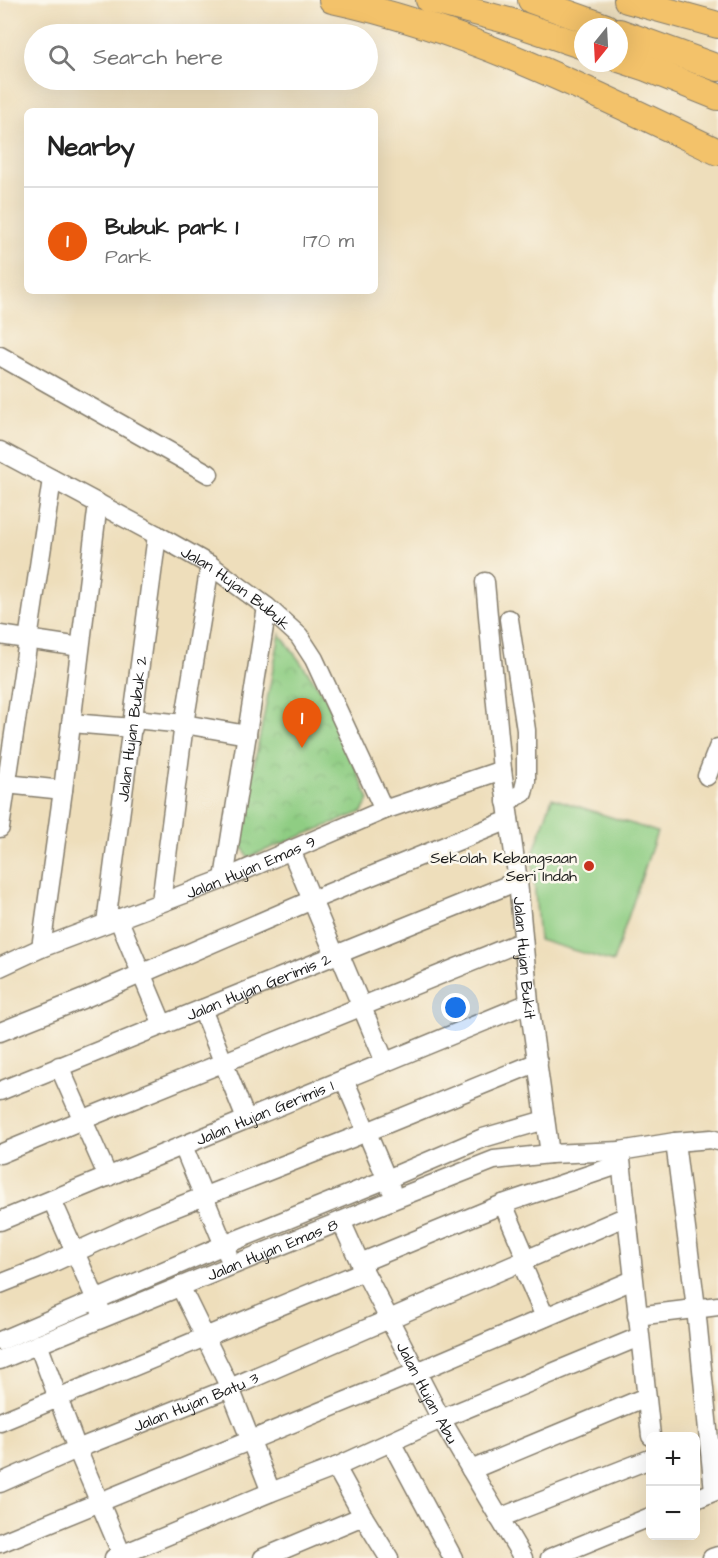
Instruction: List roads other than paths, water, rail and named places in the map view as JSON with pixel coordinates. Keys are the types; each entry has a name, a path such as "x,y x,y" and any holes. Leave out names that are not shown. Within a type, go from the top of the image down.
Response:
{"highway":[{"path":"332,0 416,21 480,45 539,69 718,152"},
{"path":"429,0 509,21 574,43"},
{"path":"531,0 581,18"},
{"path":"627,0 718,25"},
{"path":"628,35 718,68"},
{"path":"628,62 718,97"}],"street":[{"path":"0,356 209,474"},
{"name":"Jalan Hujan Bubuk","path":"0,451 210,565 267,607 299,636 314,659 384,810"},
{"path":"0,828 52,479"},
{"path":"41,948 98,503"},
{"name":"Jalan Hujan Bubuk 2","path":"112,921 133,724 157,535"},
{"path":"161,902 184,724 210,565"},
{"name":"Jalan Hujan Bukit","path":"485,582 502,770 518,881 529,1003 550,1154"},
{"path":"224,879 267,607"},
{"path":"0,1032 312,900 508,811 522,793 525,781 526,729 509,619"},
{"path":"0,636 80,646"},
{"path":"71,723 184,724 247,735"},
{"path":"707,776 718,748"},
{"name":"Jalan Hujan Emas 9","path":"0,967 41,948 224,879 384,810 502,770"},
{"path":"4,791 63,790"},
{"path":"291,850 385,1062"},
{"name":"Jalan Hujan Gerimis 2","path":"0,1091 518,881"},
{"path":"112,921 141,974 163,1025"},
{"path":"0,1154 523,941"},
{"name":"Jalan Hujan Gerimis 1","path":"0,1221 529,1003"},
{"path":"202,1009 246,1119"},
{"path":"0,1284 43,1267 154,1216 538,1062"},
{"path":"59,1066 108,1177"},
{"path":"344,1079 395,1199"},
{"path":"0,1341 483,1138 545,1120"},
{"path":"0,1422 206,1336 503,1204 620,1157 675,1142 711,1139 718,1141"},
{"path":"675,1142 716,1490 700,1497"},
{"path":"183,1146 232,1265"},
{"name":"Jalan Hujan Emas 8","path":"0,1360 494,1160 550,1154 620,1157"},
{"path":"620,1157 650,1432"},
{"path":"51,1200 104,1317"},
{"path":"503,1204 545,1317"},
{"name":"Jalan Hujan Batu 3","path":"0,1483 390,1320 627,1216"},
{"name":"Jalan Hujan Abu","path":"340,1221 441,1419 523,1558"},
{"path":"0,1543 417,1372 633,1280"},
{"path":"180,1286 230,1388 271,1492"},
{"path":"637,1316 718,1306"},
{"path":"38,1344 118,1556 157,1550 271,1492 336,1467 441,1419 639,1338"},
{"path":"471,1470 646,1397"},
{"path":"391,1442 453,1558"},
{"path":"499,1518 646,1461"},
{"path":"336,1467 389,1558"},
{"path":"263,1558 363,1516"},
{"path":"550,1558 646,1519"},
{"path":"712,1558 718,1556"}],"place":[{"name":"Bubuk park 1","path":"302,748"},
{"name":"Sekolah Kebangsaan Seri Indah","path":"589,866"}]}
